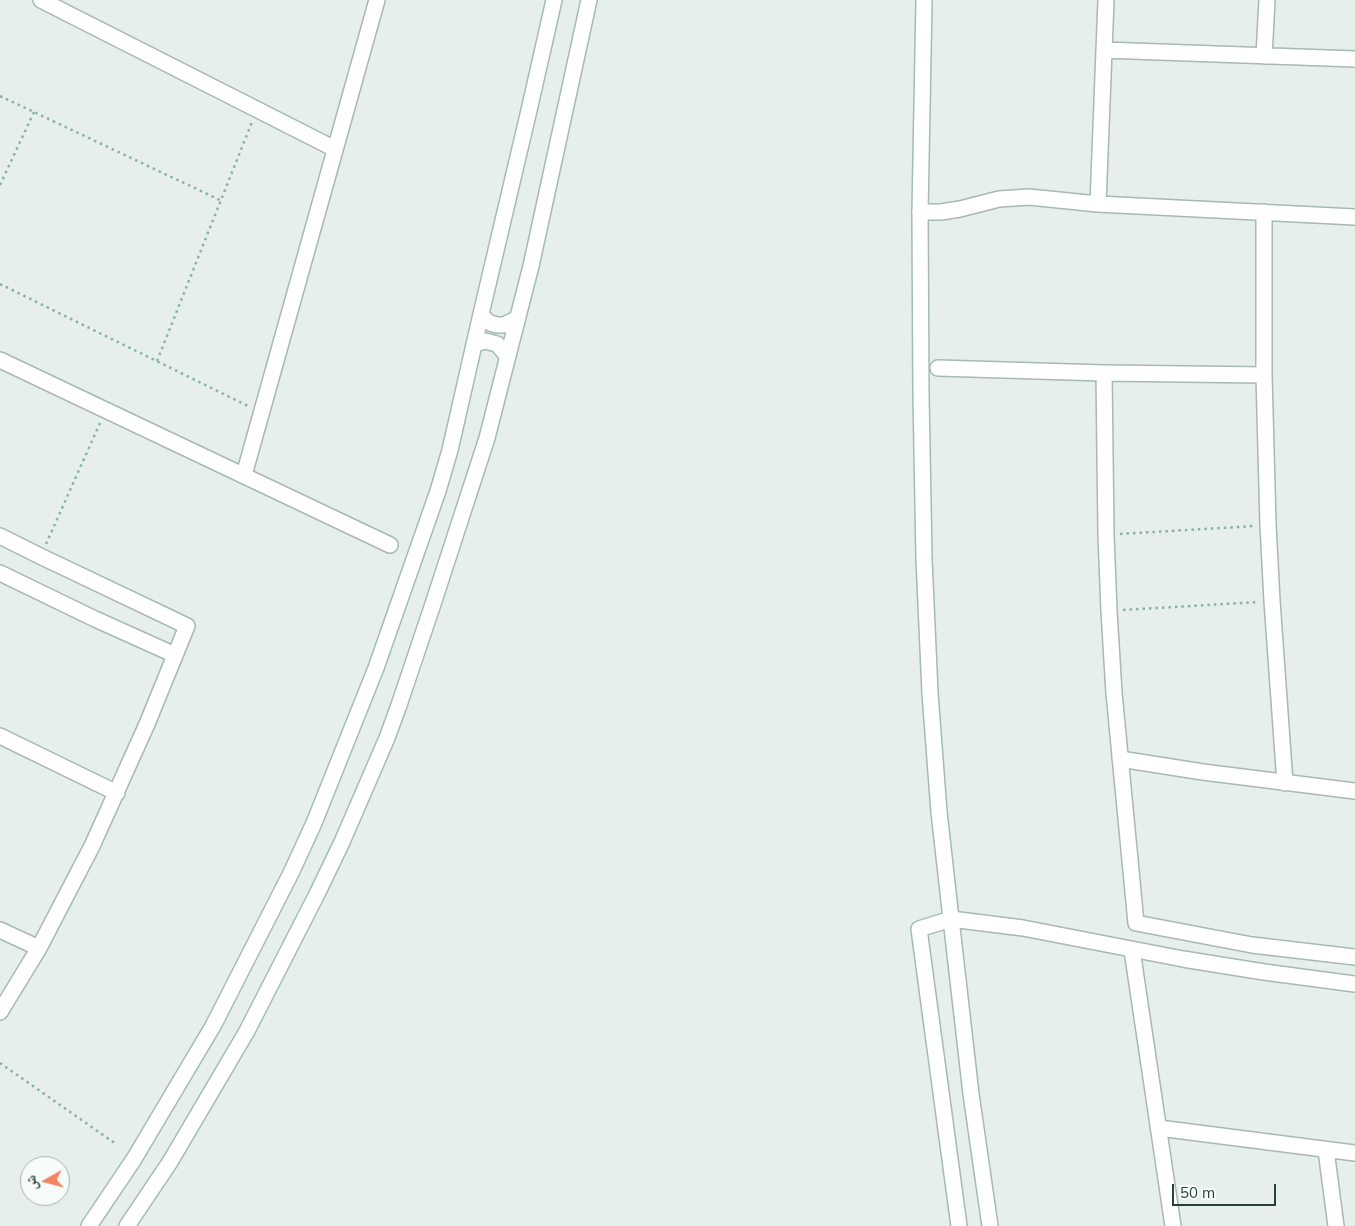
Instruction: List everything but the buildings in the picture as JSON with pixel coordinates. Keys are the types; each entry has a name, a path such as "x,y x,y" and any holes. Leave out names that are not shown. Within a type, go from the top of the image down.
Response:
{"street":[{"path":"41,0 335,149"},
{"path":"244,475 377,0"},
{"path":"89,1226 134,1159 213,1026 291,873 314,823 376,668 438,491 450,450 554,0"},
{"path":"127,1226 170,1162 247,1030 342,842 387,738 487,438 531,266 589,0"},
{"path":"924,0 920,212 924,559 930,693 939,812 951,919 971,1094 990,1226"},
{"path":"1098,204 1106,0"},
{"path":"1264,56 1267,0"},
{"path":"1104,50 1355,59"},
{"path":"920,212 960,210 984,202 1013,197 1029,197 1098,204 1355,217"},
{"path":"1264,212 1264,375 1268,525 1285,783"},
{"path":"480,314 485,320 497,325 504,325 516,319"},
{"path":"474,344 486,341 497,344 502,348 507,359"},
{"path":"0,360 390,545"},
{"path":"938,368 1264,375"},
{"path":"1104,373 1109,611 1114,693 1136,923 1252,944 1355,957"},
{"path":"0,536 187,626 147,724 88,854 40,948 0,1012"},
{"path":"0,573 95,619 175,654"},
{"path":"0,736 117,793"},
{"path":"1120,760 1355,791"},
{"path":"959,1226 919,930 951,919 1023,928 1132,950 1264,972 1355,984"},
{"path":"0,930 40,948"},
{"path":"1132,950 1173,1226"},
{"path":"1159,1128 1355,1153"},
{"path":"1326,1150 1336,1226"}],"path":[{"path":"0,96 221,200"},
{"path":"157,361 257,109"},
{"path":"0,185 34,112"},
{"path":"0,284 261,412"},
{"path":"40,556 106,410"},
{"path":"1106,535 1268,525"},
{"path":"1109,611 1272,601"},
{"path":"0,1063 116,1144"}]}
